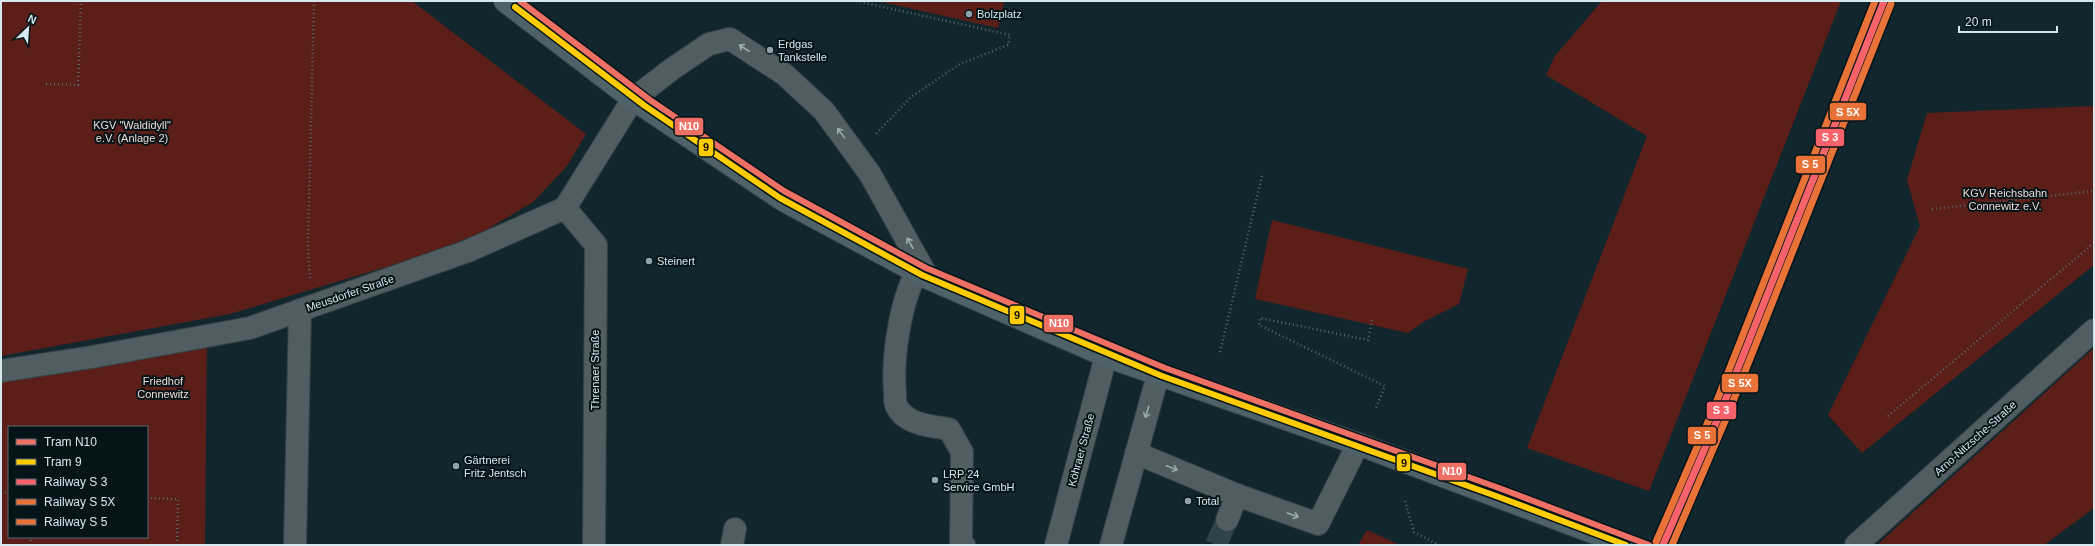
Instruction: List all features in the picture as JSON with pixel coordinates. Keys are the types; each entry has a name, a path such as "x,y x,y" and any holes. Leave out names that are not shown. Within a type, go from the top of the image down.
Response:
{"main road":[{"path":"505,1 633,99 783,200 923,274 1106,356 1358,444 1627,545"}],"street":[{"path":"565,208 633,99 672,69 709,44 730,39 784,74 824,111 856,155 886,200 923,274 906,302 899,332 894,381 896,405 907,418 924,425 949,429 962,452 961,542 964,545"},
{"name":"Meusdorfer Straße","path":"1,371 92,357 250,328 468,251 565,208"},
{"name":"Threnaer Straße","path":"565,208 596,245 594,545"},
{"path":"295,545 306,308"},
{"name":"Arno-Nitzsche-Straße","path":"1856,545 2094,330"},
{"name":"Köhraer Straße","path":"1056,545 1106,356"},
{"path":"1111,545 1158,375"},
{"path":"1136,454 1237,495 1318,524 1358,444"},
{"path":"1227,520 1237,495"}],"path":[{"path":"46,84 78,85 81,1"},
{"path":"306,308 314,1"},
{"path":"856,1 1010,35 1008,45 960,64 911,97 856,155"},
{"path":"1220,352 1262,176"},
{"path":"1932,209 2094,191"},
{"path":"1888,416 2094,243"},
{"path":"1372,320 1368,340 1260,318 1259,326 1385,386 1375,410"},
{"path":"148,498 178,499 177,545"},
{"path":"1405,501 1414,532 1439,545"}],"green space":[{"name":"KGV \"Waldidyll\" e.V. (Anlage 2)","path":"1,1 412,1 586,134 567,166 533,202 481,233 409,260 230,314 1,356"},
{"name":"Bolzplatz","path":"877,1 1004,1 998,28"},
{"path":"1602,1 1841,1 1649,491 1527,448 1647,136 1546,75 1555,56"},
{"name":"KGV Reichsbahn Connewitz e.V.","path":"2094,106 2094,265 1862,453 1828,415 1920,226 1907,180 1927,113"},
{"path":"1272,220 1468,269 1459,304 1425,321 1408,333 1255,299"},
{"name":"Friedhof Connewitz","path":"207,336 205,545 1,545 1,371"},
{"path":"2094,348 2094,508 2044,545 1877,545"},
{"path":"1367,530 1400,545 1358,545"}],"tunnel":[{"path":"1216,545 1227,520"}],"tram line":[{"name":"N10","path":"520,1 650,100 784,191 926,268 1165,368 1499,488 1649,545"},
{"name":"9","path":"515,7 645,106 780,198 922,275 1162,376 1496,496 1626,545"}],"transit line":[{"path":"1656,542 1714,408 1875,1"},
{"path":"1663,545 1721,411 1884,1"},
{"path":"1672,545 1728,414 1891,4"}],"place":[{"name":"Bolzplatz","path":"969,14"},
{"name":"Erdgas Tankstelle","path":"770,50"},
{"name":"Steinert","path":"649,261"},
{"name":"Gärtnerei Fritz Jentsch","path":"456,466"},
{"name":"LRP 24 Service GmbH","path":"935,480"},
{"name":"Total","path":"1188,501"}]}
